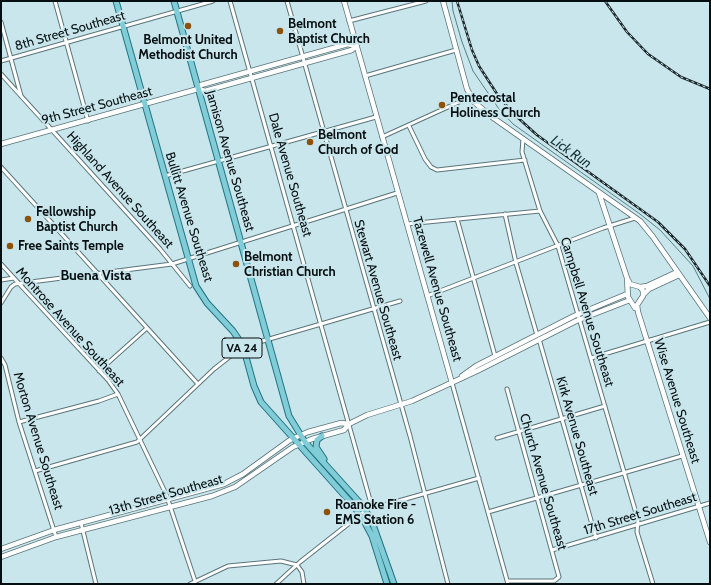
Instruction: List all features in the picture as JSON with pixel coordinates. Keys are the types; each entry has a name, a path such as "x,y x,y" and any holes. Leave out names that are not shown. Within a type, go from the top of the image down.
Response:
{"main road":[{"name":"Bullitt Avenue Southeast","path":"116,1 193,279 201,294 233,331 242,347 254,386 261,402 293,439"},
{"name":"Jamison Avenue Southeast","path":"174,1 217,161 242,243 290,416 300,436 366,510 375,528 394,584"},
{"path":"322,436 317,440 316,447 329,469"},
{"name":"VA 24","path":"293,439 360,514 372,536 386,582"}],"street":[{"path":"55,1 88,121"},
{"name":"8th Street Southeast","path":"1,61 213,1"},
{"name":"Dale Avenue Southeast","path":"230,1 369,498 375,504 381,506 478,478"},
{"name":"Stewart Avenue Southeast","path":"287,1 401,405 448,584"},
{"name":"Tazewell Avenue Southeast","path":"344,1 508,582"},
{"path":"350,21 426,1"},
{"path":"443,1 470,97 477,106 635,218 648,230 710,320 646,342 591,358"},
{"path":"1,22 22,97"},
{"name":"9th Street Southeast","path":"198,89 201,85 303,56 348,44 356,46"},
{"name":"9th Street Southeast","path":"1,144 88,121 198,89 205,91 352,50 356,46"},
{"path":"365,76 456,50"},
{"name":"Highland Avenue Southeast","path":"1,74 172,264 190,286"},
{"path":"382,137 470,97"},
{"path":"165,176 376,116"},
{"path":"409,126 428,164 437,170 525,160"},
{"name":"Campbell Avenue Southeast","path":"523,139 522,147 525,160 540,211 558,246 638,520 637,532 653,584"},
{"path":"1,167 198,384"},
{"path":"1,303 11,287 19,283 172,264 398,193"},
{"name":"Wise Avenue Southeast","path":"599,193 627,278 628,292 638,312"},
{"path":"406,224 540,211"},
{"name":"Kirk Avenue Southeast","path":"505,214 516,263 596,538"},
{"path":"427,296 610,226 635,218"},
{"path":"457,219 495,356"},
{"name":"Montrose Avenue Southeast","path":"1,264 99,371 118,394 168,500 195,581"},
{"path":"627,278 630,284 646,286 678,273"},
{"path":"642,298 649,289 678,273"},
{"path":"1,280 14,278"},
{"name":"Wise Avenue Southeast","path":"637,286 643,290 642,298 637,305 646,342 710,542"},
{"name":"13th Street Southeast","path":"3,556 56,537 170,507 234,487 298,444 344,430 349,424 367,415 401,405 452,383 637,286"},
{"name":"13th Street Southeast","path":"579,317 631,300 642,298"},
{"path":"35,471 126,446 140,439 223,361 242,347 374,310 400,301"},
{"path":"99,371 147,328"},
{"name":"13th Street Southeast","path":"452,383 476,366 538,337"},
{"name":"Morton Avenue Southeast","path":"1,358 5,365 11,396 56,537"},
{"name":"Church Avenue Southeast","path":"507,389 558,573 557,580 508,582"},
{"path":"19,422 99,401 118,394"},
{"path":"497,438 605,406"},
{"name":"13th Street Southeast","path":"1,548 54,530 218,486 235,479 293,439 341,423 349,424"},
{"path":"488,512 682,456"},
{"name":"17th Street Southeast","path":"552,550 637,526 710,503"},
{"path":"276,584 297,565 366,510"},
{"path":"81,523 96,584"},
{"path":"1,548 3,556"},
{"path":"190,584 228,566 281,561 297,565 302,572 304,584"}],"waterway":[{"name":"Lick Run","path":"452,1 453,11 462,42 473,71 499,109 513,124 640,214 660,230 693,266 710,299"}],"railway":[{"path":"457,1 472,50 479,66 499,97 516,116 537,135 658,222 685,249 710,286"},
{"path":"605,1 627,32 648,54 681,77 710,89"}],"place":[{"name":"Belmont United Methodist Church","path":"188,26"},
{"name":"Belmont Baptist Church","path":"280,31"},
{"name":"Pentecostal Holiness Church","path":"442,105"},
{"name":"Belmont Church of God","path":"310,142"},
{"name":"Fellowship Baptist Church","path":"28,219"},
{"name":"Free Saints Temple","path":"10,246"},
{"name":"Belmont Christian Church","path":"236,264"},
{"name":"Roanoke Fire - EMS Station 6","path":"327,512"}],"district":[{"name":"Buena Vista","path":"96,276"}]}
